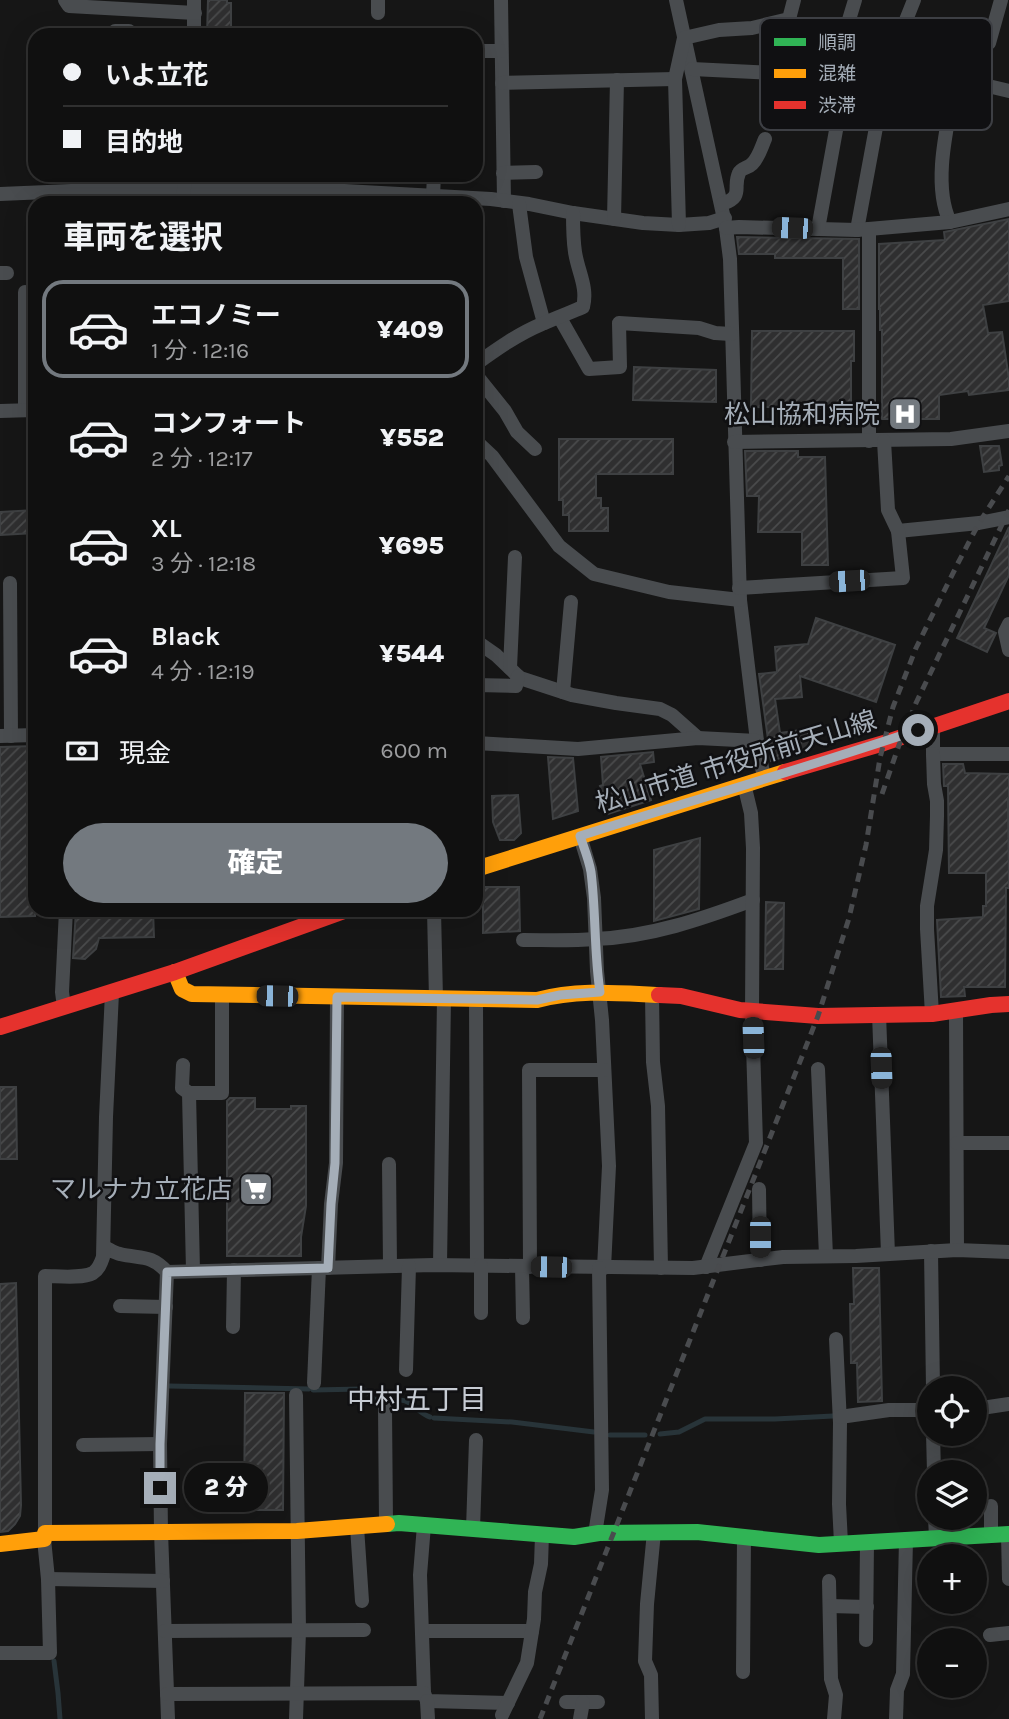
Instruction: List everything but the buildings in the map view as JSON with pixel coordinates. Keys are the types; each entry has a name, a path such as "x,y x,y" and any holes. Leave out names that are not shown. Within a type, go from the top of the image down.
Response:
{"street":[{"path":"65,0 69,6 195,7 194,28"},
{"path":"500,0 503,201"},
{"path":"676,0 724,217 730,258 740,594 757,741 764,778"},
{"path":"789,18 794,0"},
{"path":"851,18 855,0"},
{"path":"907,18 914,0"},
{"path":"992,32 1001,0"},
{"path":"684,38 719,30 760,26"},
{"path":"679,225 675,79 684,38"},
{"path":"483,51 501,51"},
{"path":"692,69 760,72"},
{"path":"502,83 675,79"},
{"path":"614,219 617,80"},
{"path":"818,229 832,130"},
{"path":"869,441 863,230 878,130"},
{"path":"946,130 942,176 945,212 950,222"},
{"path":"483,199 643,223 709,223 724,217 735,195 741,169 750,166 765,139"},
{"path":"503,173 536,172"},
{"path":"0,194 104,182 184,189 296,189 337,196"},
{"path":"519,204 526,257 544,323"},
{"path":"724,217 739,227 863,230 950,222 1009,209"},
{"path":"483,359 509,340 583,307 584,283 575,255 573,213"},
{"path":"25,292 28,363"},
{"path":"560,318 589,369 621,367 619,323 699,328 715,334 732,334"},
{"path":"483,384 505,411 517,432 535,449"},
{"path":"0,411 28,410"},
{"path":"734,442 951,439 1009,431"},
{"path":"483,448 559,546 594,574 669,592 740,594 903,578 898,531 888,510 884,441"},
{"path":"898,531 979,523 1009,517"},
{"path":"483,684 516,685 515,557"},
{"path":"10,583 6,736 28,735"},
{"path":"563,692 571,602"},
{"path":"1009,624 1005,632 1009,650"},
{"path":"483,646 520,678 563,692 616,704 660,709 672,715 698,738"},
{"name":"松山市道 市役所前天山線","path":"483,867 884,743 1009,701"},
{"path":"932,1014 927,906 936,850 937,801 934,784 933,725"},
{"path":"483,743 578,749 698,738 757,741"},
{"path":"933,754 1009,754"},
{"path":"706,1267 756,1143 751,813 744,785"},
{"path":"580,836 590,869 600,992 609,1166 602,1268 602,1490 596,1534"},
{"path":"523,940 596,940 630,936 718,914 753,900"},
{"path":"64,1007 62,981 66,917"},
{"path":"0,1027 175,972 327,917"},
{"path":"434,917 440,999 440,1265"},
{"path":"175,972 182,989 192,993 537,1000 600,992 681,996 752,1012 818,1016 932,1014 991,1004 1009,1004"},
{"path":"0,1653 50,1653 44,1536 45,1276 84,1276 93,1273 101,1264 104,1247 112,993"},
{"path":"183,1065 182,1088 189,1093 222,1093 222,994"},
{"path":"652,995 653,1062 659,1132 660,1268"},
{"path":"314,1383 335,1163 337,997"},
{"path":"476,999 481,1313"},
{"path":"956,1011 957,1250"},
{"path":"879,1014 888,1254"},
{"path":"818,1069 826,1256"},
{"path":"523,1318 529,1070 604,1070"},
{"path":"189,1093 193,1271"},
{"path":"957,1143 1009,1143"},
{"path":"389,1164 390,1266"},
{"path":"760,1189 760,1260"},
{"path":"104,1247 117,1254 148,1258 160,1263 167,1272 160,1444 168,1719"},
{"path":"167,1272 440,1265 706,1267 783,1256 957,1250 1009,1252"},
{"path":"931,1251 933,1376"},
{"path":"406,1370 409,1266"},
{"path":"233,1327 234,1270"},
{"path":"120,1306 166,1307"},
{"path":"835,1339 841,1544"},
{"path":"296,1395 299,1631 296,1719"},
{"path":"987,1407 1009,1404"},
{"path":"385,1408 386,1523"},
{"path":"839,1417 889,1410 917,1410"},
{"path":"473,1529 476,1440"},
{"path":"83,1445 160,1444"},
{"path":"991,1506 991,1535"},
{"path":"0,1544 44,1536 297,1531 386,1523 574,1537 696,1532 819,1545 1009,1534 1009,1579"},
{"path":"424,1525 421,1575 428,1719"},
{"path":"357,1527 362,1601"},
{"path":"936,1530 936,1538"},
{"path":"652,1719 651,1675 645,1661 653,1532"},
{"path":"167,1695 426,1697 505,1709 527,1663 541,1564 542,1535"},
{"path":"743,1672 744,1537"},
{"path":"896,1719 897,1690 903,1674 906,1539"},
{"path":"866,1640 867,1542"},
{"path":"48,1579 163,1581"},
{"path":"829,1581 834,1719"},
{"path":"830,1606 867,1607"},
{"path":"164,1631 364,1630"},
{"path":"423,1631 532,1630"},
{"path":"990,1635 1009,1633"},
{"path":"566,1702 591,1702 580,1719"}],"waterway":[{"path":"169,1386 309,1389"},
{"path":"313,1390 362,1389 375,1400 405,1401 430,1417"},
{"path":"660,1434 679,1432 705,1419 833,1416"},
{"path":"434,1418 512,1422 594,1432"},
{"path":"610,1435 645,1435"},
{"path":"54,1661 60,1719"}],"railway":[{"path":"540,1719 818,1016 849,918 866,845 880,758 893,707 916,648 958,563 979,523 1009,476"},
{"path":"882,794 916,703 1009,510"}],"traffic: fast":[{"path":"387,1524 574,1537 599,1533 697,1532 819,1545 1009,1534"}],"traffic: slow":[{"path":"483,867 785,772"},
{"path":"175,972 182,989 192,994 537,1000 583,993 659,995"},
{"path":"0,1544 44,1539 45,1533 297,1531 387,1524"}],"traffic: jam":[{"path":"785,772 884,743 1009,701"},
{"path":"0,1027 175,972 328,917"},
{"path":"659,995 681,996 740,1010 818,1016 932,1014 1009,1004"}],"place":[{"name":"松山協和病院","path":"905,414"},
{"name":"マルナカ立花店","path":"256,1189"}],"district":[{"name":"中村五丁目","path":"417,1399"}],"route":[{"path":"160,1488 167,1272 328,1268 335,1163 337,997 537,1000 600,992 590,869 580,836 884,743 918,730"}]}
